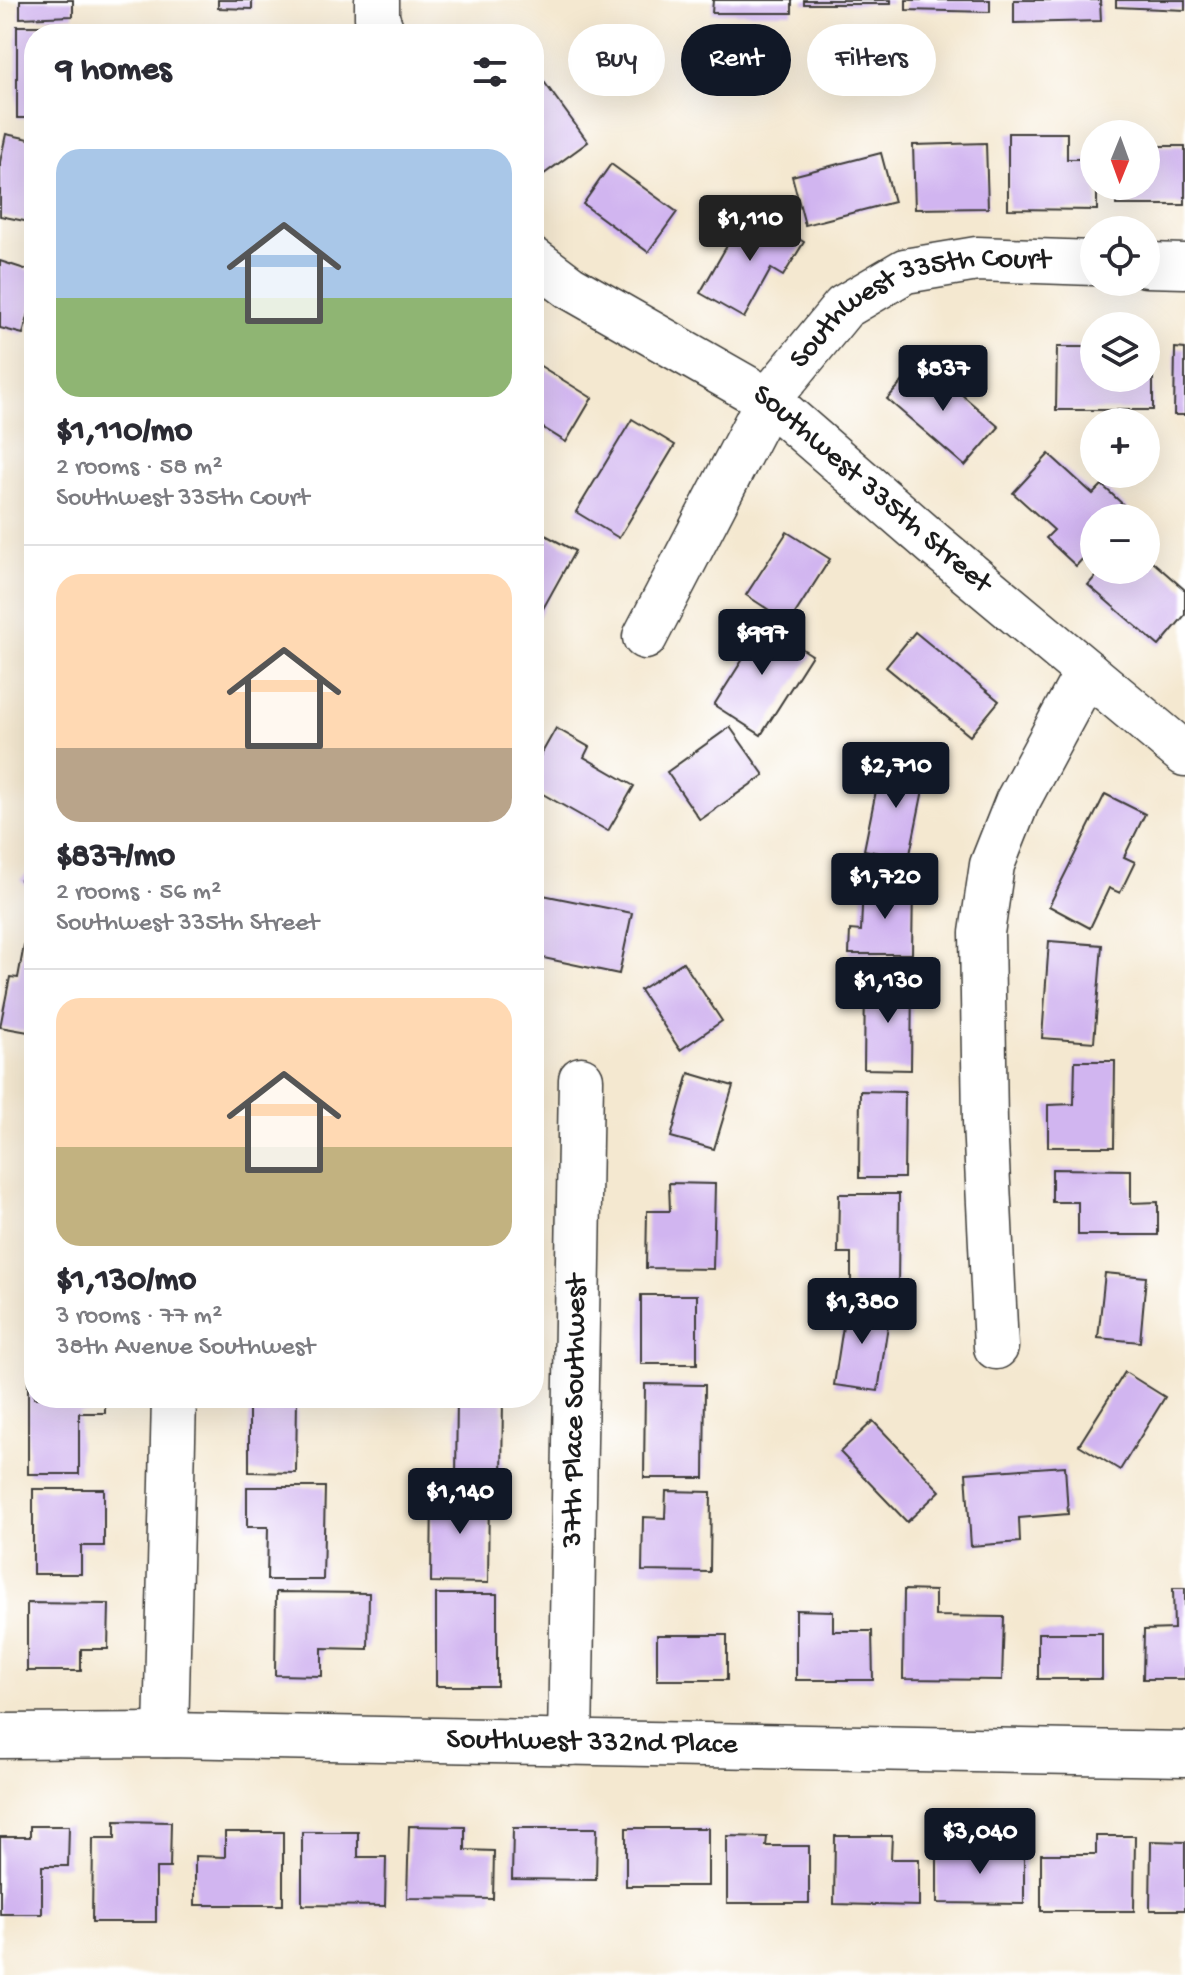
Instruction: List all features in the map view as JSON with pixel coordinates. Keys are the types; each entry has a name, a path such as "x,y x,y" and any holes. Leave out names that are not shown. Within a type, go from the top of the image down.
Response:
{"street":[{"path":"377,0 379,24"},
{"name":"Southwest 335th Court","path":"768,400 844,307 905,271 977,259 1080,263"},
{"path":"1160,265 1185,266"},
{"name":"Southwest 335th Street","path":"544,268 570,287 768,400 935,545 1185,754"},
{"path":"645,637 768,400"},
{"path":"996,1347 985,1122 982,933 992,865 1017,802 1087,672"},
{"name":"37th Place Southwest","path":"570,1743 581,1079"},
{"path":"166,1735 174,1408"},
{"name":"Southwest 332nd Place","path":"0,1736 166,1735 1185,1754"}],"building":[{"path":"20,0 73,0 73,16 20,18"},
{"path":"218,0 252,0 252,9 218,8"},
{"path":"713,0 792,0 792,13 712,13"},
{"path":"804,0 891,0 891,4 804,4"},
{"path":"906,0 990,0 990,12 906,10"},
{"path":"1014,0 1100,0 1101,21 1014,23"},
{"path":"1116,0 1185,0 1185,10 1116,7"},
{"path":"17,26 24,26 24,118 17,118"},
{"path":"544,82 588,142 544,174"},
{"path":"1008,133 1067,133 1067,159 1080,159 1080,200 1097,200 1097,210 1008,209"},
{"path":"6,134 24,138 24,221 0,216 0,162"},
{"path":"986,143 988,208 915,209 913,145"},
{"path":"1160,146 1185,146 1185,205 1116,205 1116,200 1160,200"},
{"path":"881,153 894,202 805,225 792,176"},
{"path":"611,164 677,212 648,252 583,204"},
{"path":"748,209 804,242 783,276 771,269 744,318 700,293"},
{"path":"0,261 24,269 24,331 23,334 0,328"},
{"path":"1057,347 1080,347 1080,392 1153,392 1153,408 1056,410"},
{"path":"1175,348 1185,349 1185,415 1174,415"},
{"path":"922,360 999,427 965,466 887,399"},
{"path":"544,368 592,398 566,442 544,428"},
{"path":"632,419 675,445 619,538 576,512"},
{"path":"1049,454 1080,482 1080,488 1086,488 1093,494 1099,488 1105,488 1123,504 1080,504 1080,562 1076,566 1046,538 1054,530 1013,493"},
{"path":"787,532 830,559 789,623 746,595"},
{"path":"544,534 575,551 544,607"},
{"path":"1160,568 1185,590 1185,615 1159,646 1088,585 1160,584"},
{"path":"755,619 812,655 761,735 714,705 743,659 734,653"},
{"path":"915,632 999,701 970,736 886,667"},
{"path":"730,727 764,775 700,820 667,772"},
{"path":"556,728 589,747 584,757 634,786 608,831 544,795 544,749"},
{"path":"882,761 927,770 909,859 864,850"},
{"path":"1105,794 1145,814 1124,857 1135,862 1120,893 1109,888 1090,928 1049,906"},
{"path":"863,884 913,885 912,954 849,954 850,930 861,931"},
{"path":"544,895 632,913 619,974 544,958"},
{"path":"1049,941 1102,945 1094,1042 1042,1038"},
{"path":"24,945 24,1031 0,1027 10,977 18,978"},
{"path":"683,962 722,1021 680,1050 640,990"},
{"path":"865,981 912,981 911,1070 864,1069"},
{"path":"1075,1061 1115,1061 1114,1147 1048,1147 1048,1105 1074,1104"},
{"path":"689,1073 733,1086 714,1149 671,1137"},
{"path":"860,1091 905,1092 904,1178 859,1178"},
{"path":"1052,1169 1131,1170 1131,1203 1158,1202 1158,1235 1078,1235 1078,1202 1052,1202"},
{"path":"669,1183 715,1184 713,1269 646,1268 647,1211 670,1211"},
{"path":"839,1194 899,1194 898,1287 851,1286 851,1253 838,1253"},
{"path":"1105,1273 1146,1277 1140,1342 1098,1338"},
{"path":"641,1295 697,1295 697,1364 641,1364"},
{"path":"847,1300 891,1306 878,1391 834,1385"},
{"path":"1125,1372 1165,1397 1120,1470 1079,1445"},
{"path":"645,1384 705,1385 704,1478 644,1478"},
{"path":"28,1408 105,1408 105,1413 79,1413 79,1474 28,1474"},
{"path":"249,1408 297,1408 296,1473 249,1472"},
{"path":"457,1408 503,1408 502,1479 456,1478"},
{"path":"873,1421 940,1491 907,1522 840,1452"},
{"path":"1065,1466 1068,1514 1019,1518 1020,1542 971,1546 966,1473"},
{"path":"247,1487 325,1487 323,1580 267,1580 268,1527 247,1527"},
{"path":"33,1489 104,1489 104,1546 81,1546 81,1574 33,1574"},
{"path":"432,1490 489,1491 488,1583 431,1582"},
{"path":"666,1491 711,1492 710,1572 642,1571 643,1517 665,1518"},
{"path":"1173,1588 1185,1588 1185,1679 1143,1679 1144,1630 1174,1629"},
{"path":"904,1590 935,1591 935,1616 1004,1617 1002,1680 903,1679"},
{"path":"276,1592 369,1593 368,1649 322,1648 322,1676 275,1675"},
{"path":"436,1594 497,1594 497,1686 436,1686"},
{"path":"27,1603 109,1604 108,1649 81,1649 81,1671 27,1671"},
{"path":"796,1610 833,1611 833,1631 872,1631 873,1680 796,1680"},
{"path":"1038,1633 1102,1633 1102,1679 1038,1679"},
{"path":"657,1635 727,1635 727,1680 657,1680"},
{"path":"115,1821 171,1822 170,1868 156,1868 156,1922 92,1922 93,1838 115,1838"},
{"path":"30,1826 69,1826 68,1866 42,1866 42,1914 0,1914 0,1837 30,1837"},
{"path":"409,1826 465,1827 465,1850 494,1851 493,1899 407,1898"},
{"path":"513,1828 597,1828 596,1880 512,1879"},
{"path":"626,1828 708,1828 708,1886 626,1886"},
{"path":"225,1832 283,1832 283,1905 195,1905 195,1856 225,1857"},
{"path":"302,1832 358,1832 358,1857 386,1857 385,1906 302,1905"},
{"path":"727,1836 767,1837 766,1846 809,1846 809,1903 727,1903"},
{"path":"835,1836 892,1836 891,1859 919,1859 919,1906 834,1904"},
{"path":"1096,1836 1135,1836 1134,1911 1041,1911 1041,1854 1096,1854"},
{"path":"1151,1841 1185,1842 1185,1910 1150,1910"},
{"path":"937,1847 1024,1848 1024,1904 937,1903"}]}
